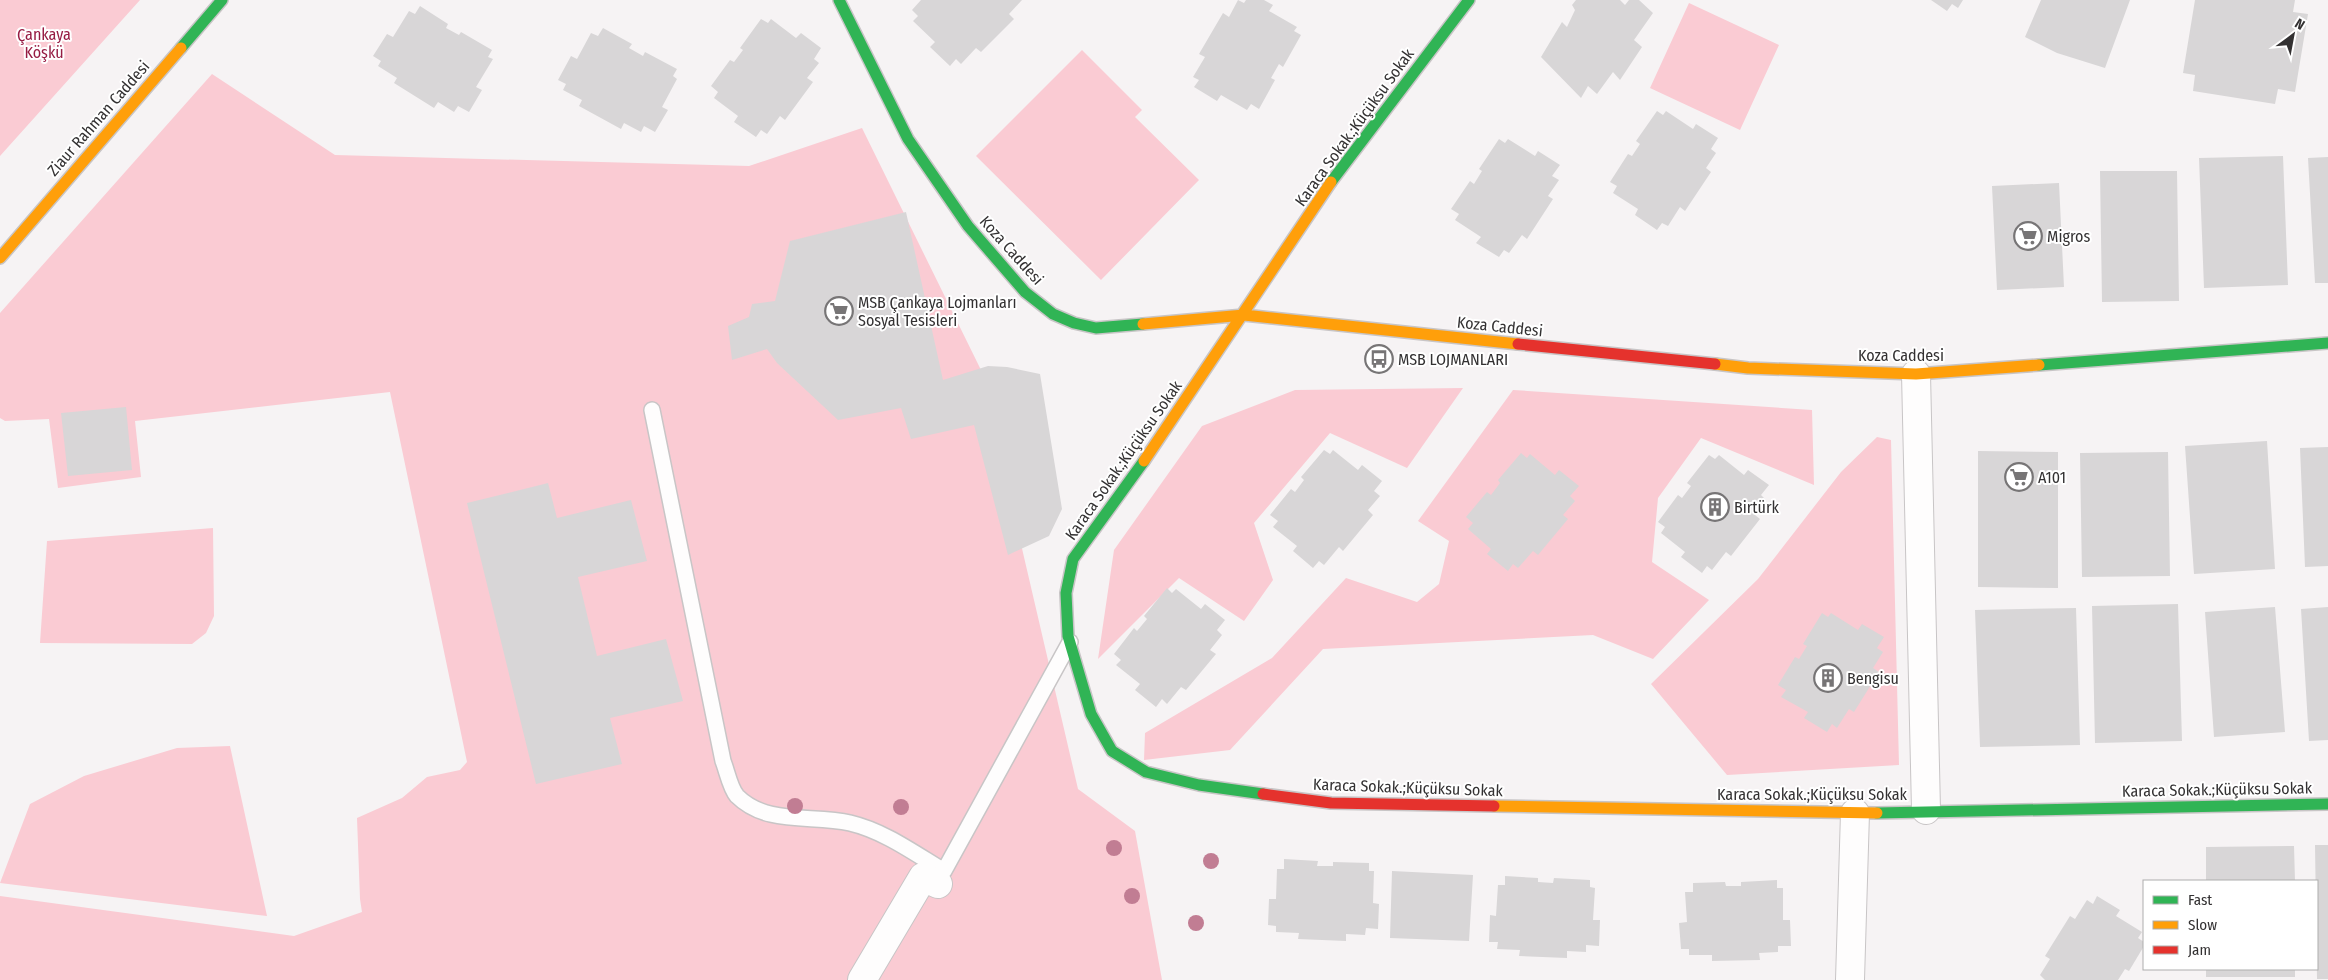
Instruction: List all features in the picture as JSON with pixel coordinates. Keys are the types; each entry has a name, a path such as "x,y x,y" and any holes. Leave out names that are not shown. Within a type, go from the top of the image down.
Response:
{"street":[{"name":"Ziaur Rahman Caddesi","path":"0,258 222,0"},
{"name":"Koza Caddesi","path":"840,0 908,139 968,226 1025,292 1053,314 1074,323 1096,328 1244,315 1748,368 1916,374 2328,343"},
{"name":"Karaca Sokak.;Küçüksu Sokak","path":"1469,0 1327,187 1244,315 1152,451 1073,559 1066,593 1070,642 1091,714 1112,751 1146,772 1199,785 1331,803 1855,813 1926,810 2328,804"},
{"path":"1916,374 1926,810"},
{"path":"1850,980 1855,813"},
{"path":"862,980 922,877 941,878 883,980"}],"lane":[{"path":"652,410 723,761 736,795 756,810 788,818 849,822 882,834 941,878 1070,642"}],"green space":[{"name":"Çankaya Köşkü","path":"0,0 140,0 0,156"},
{"path":"1689,3 1779,45 1740,130 1650,88"},
{"path":"1082,50 1142,110 1135,117 1199,180 1101,280 976,156"},
{"path":"212,74 335,155 749,166 862,128 980,368 1078,789 1135,831 1162,980 0,980 0,896 294,936 362,912 357,818 402,798 427,777 460,770 467,762 390,392 135,421 141,477 58,488 49,419 5,421 0,418 0,313"},
{"path":"1463,388 1407,468 1330,433 1254,523 1273,580 1244,621 1179,578 1098,659 1114,550 1202,426 1295,390"},
{"path":"1513,390 1812,410 1814,485 1701,438 1658,498 1652,562 1709,600 1653,659 1593,635 1323,649 1230,750 1144,760 1145,733 1272,658 1346,578 1417,602 1439,584 1449,541 1418,521"},
{"path":"1877,437 1891,440 1899,765 1727,775 1651,684 1758,579 1841,472"},
{"path":"213,528 214,616 206,633 192,644 40,643 47,541"},
{"path":"230,746 267,916 0,883 30,804 84,776 177,748"}],"building":[{"path":"921,0 1022,0 1009,14 1014,19 981,52 976,48 961,64 956,59 950,66 930,47 935,42 913,21 918,16 912,10"},
{"path":"1238,0 1244,3 1246,0 1264,0 1273,5 1269,11 1297,27 1294,31 1301,35 1283,67 1279,64 1271,78 1275,80 1259,109 1251,104 1247,110 1221,95 1217,101 1194,87 1199,80 1193,77 1205,57 1199,54 1223,13 1229,17"},
{"path":"1576,0 1620,0 1625,5 1629,0 1639,0 1653,13 1634,40 1642,47 1620,80 1613,72 1597,94 1588,86 1581,98 1541,57 1562,22 1567,27 1575,10 1572,5"},
{"path":"1931,0 1963,0 1958,8 1952,4 1947,11"},
{"path":"2041,0 2130,0 2105,68 2057,53 2025,37"},
{"path":"2195,0 2295,0 2293,12 2308,14 2295,92 2278,89 2275,104 2193,91 2195,75 2183,73"},
{"path":"420,6 448,24 446,28 459,35 461,32 492,50 488,57 493,59 476,87 482,90 469,112 458,106 454,112 438,102 434,108 394,83 397,78 378,66 381,61 373,56 387,34 393,37 409,11 415,14"},
{"path":"761,19 768,23 771,19 796,38 801,33 821,48 814,59 819,63 807,78 813,82 785,120 780,116 767,134 761,130 756,137 734,122 738,116 714,98 718,92 711,86 730,60 734,62 743,50 740,48"},
{"path":"603,28 632,44 629,48 643,56 645,52 677,69 673,76 677,79 662,107 668,110 655,132 644,126 641,132 624,123 621,129 579,106 582,100 563,90 566,84 558,80 571,56 577,59 591,33 598,36"},
{"path":"1657,111 1663,115 1666,111 1693,129 1696,124 1718,138 1711,149 1716,153 1706,168 1711,172 1685,211 1680,207 1668,226 1662,223 1657,230 1635,215 1638,209 1613,193 1617,186 1610,182 1628,154 1632,156 1640,144 1636,141"},
{"path":"1499,139 1505,143 1508,139 1535,156 1538,151 1560,165 1552,176 1559,180 1548,196 1553,199 1527,239 1522,235 1509,253 1504,250 1499,257 1476,243 1481,237 1455,220 1459,214 1451,209 1470,181 1474,184 1482,171 1479,169"},
{"path":"2283,156 2288,285 2204,288 2199,158"},
{"path":"2328,157 2328,283 2315,283 2308,158"},
{"path":"2100,171 2177,171 2179,301 2102,302"},
{"name":"Migros","path":"2059,183 2064,287 1997,290 1992,186"},
{"name":"MSB Çankaya Lojmanları Sosyal Tesisleri","path":"906,212 943,380 988,366 1007,367 1040,374 1062,509 1049,536 1008,555 974,425 911,439 901,408 838,420 777,363 767,349 732,360 728,326 749,317 752,304 775,301 790,241"},
{"path":"126,407 132,470 68,476 61,413"},
{"path":"2267,441 2275,569 2194,574 2185,446"},
{"path":"2328,447 2328,566 2305,567 2300,448"},
{"path":"1324,450 1330,454 1333,450 1358,470 1362,465 1382,481 1374,491 1380,496 1368,510 1373,515 1343,551 1339,547 1324,565 1319,561 1313,568 1293,551 1297,546 1273,527 1278,521 1270,515 1291,489 1295,492 1304,480 1301,477"},
{"path":"1978,451 2058,452 2058,588 1978,587"},
{"path":"2168,452 2170,576 2082,577 2080,453"},
{"path":"1521,453 1527,458 1530,454 1555,475 1559,470 1579,486 1570,496 1575,501 1563,515 1568,519 1538,555 1533,551 1518,568 1513,564 1508,571 1487,554 1491,549 1468,529 1473,523 1466,517 1487,492 1491,495 1500,483 1498,480"},
{"name":"Birtürk","path":"1709,455 1715,459 1719,455 1744,475 1748,470 1769,485 1761,495 1766,500 1755,515 1760,519 1731,556 1726,552 1712,570 1707,566 1702,573 1681,557 1685,552 1661,533 1665,527 1658,522 1678,495 1682,498 1691,486 1687,483"},
{"path":"548,483 557,518 631,500 647,561 578,577 597,656 666,639 683,701 610,718 622,764 536,784 467,503"},
{"path":"1167,588 1172,593 1176,589 1201,609 1205,604 1225,620 1217,630 1222,635 1210,650 1216,654 1186,690 1181,687 1167,704 1162,699 1156,707 1135,690 1140,684 1116,665 1121,660 1114,654 1134,628 1137,631 1147,619 1144,616"},
{"path":"2178,604 2182,741 2095,743 2092,606"},
{"path":"2275,607 2285,732 2214,737 2205,612"},
{"path":"2328,607 2328,740 2309,741 2301,609"},
{"path":"2076,608 2080,745 1980,747 1975,610"},
{"name":"Bengisu","path":"1822,613 1828,617 1831,613 1858,630 1862,624 1884,637 1877,648 1883,652 1873,668 1879,672 1854,712 1849,709 1837,728 1832,724 1827,732 1804,718 1808,712 1781,697 1786,690 1778,685 1795,657 1799,659 1807,646 1803,644"},
{"path":"2315,845 2328,845 2328,979 2317,979 2318,880 2316,880"},
{"path":"2294,846 2295,880 2206,880 2206,847"},
{"path":"1284,859 1318,861 1317,866 1333,866 1333,862 1369,863 1369,871 1374,871 1373,903 1379,904 1378,929 1366,928 1365,935 1346,934 1346,941 1298,939 1299,933 1276,932 1276,926 1268,925 1269,899 1276,899 1277,869 1284,869"},
{"path":"1392,871 1473,875 1469,941 1390,938"},
{"path":"1505,876 1538,878 1538,882 1553,883 1554,878 1590,880 1590,887 1595,888 1593,920 1600,920 1599,946 1586,945 1586,952 1567,951 1567,958 1519,956 1520,950 1497,949 1498,942 1489,942 1490,915 1496,916 1498,885 1505,885"},
{"path":"1777,880 1777,888 1783,888 1783,920 1790,920 1791,946 1778,946 1778,952 1759,953 1760,960 1712,961 1712,955 1689,955 1689,949 1681,949 1679,923 1687,922 1685,892 1693,892 1693,883 1725,882 1726,886 1741,886 1741,882"},
{"path":"2097,896 2120,910 2116,916 2142,932 2138,938 2143,941 2143,948 2129,971 2125,969 2118,980 2045,980 2040,975 2050,959 2045,956 2070,916 2075,919 2087,900 2093,904"},
{"path":"2206,970 2295,970 2295,977 2206,977"}],"traffic: fast":[{"path":"181,48 222,0"},
{"path":"839,0 908,139 968,226 1025,292 1053,314 1074,323 1096,328 1143,324"},
{"path":"1331,182 1469,0"},
{"path":"2039,365 2328,343"},
{"path":"1144,461 1073,559 1066,593 1068,636 1091,714 1112,751 1146,772 1199,785 1263,794"},
{"path":"1877,813 2328,804"}],"traffic: slow":[{"path":"0,258 181,48"},
{"path":"1144,461 1331,182"},
{"path":"1143,324 1244,315 1518,344"},
{"path":"1715,364 1748,368 1916,374 2039,365"},
{"path":"1494,806 1877,813"}],"traffic: jam":[{"path":"1518,344 1715,364"},
{"path":"1263,794 1331,803 1494,806"}],"place":[{"name":"Migros","path":"2028,236"},
{"name":"MSB Çankaya Lojmanları Sosyal Tesisleri","path":"839,311"},
{"name":"MSB LOJMANLARI","path":"1379,359"},
{"name":"A101","path":"2019,477"},
{"name":"Birtürk","path":"1715,507"},
{"name":"Bengisu","path":"1828,678"}]}
